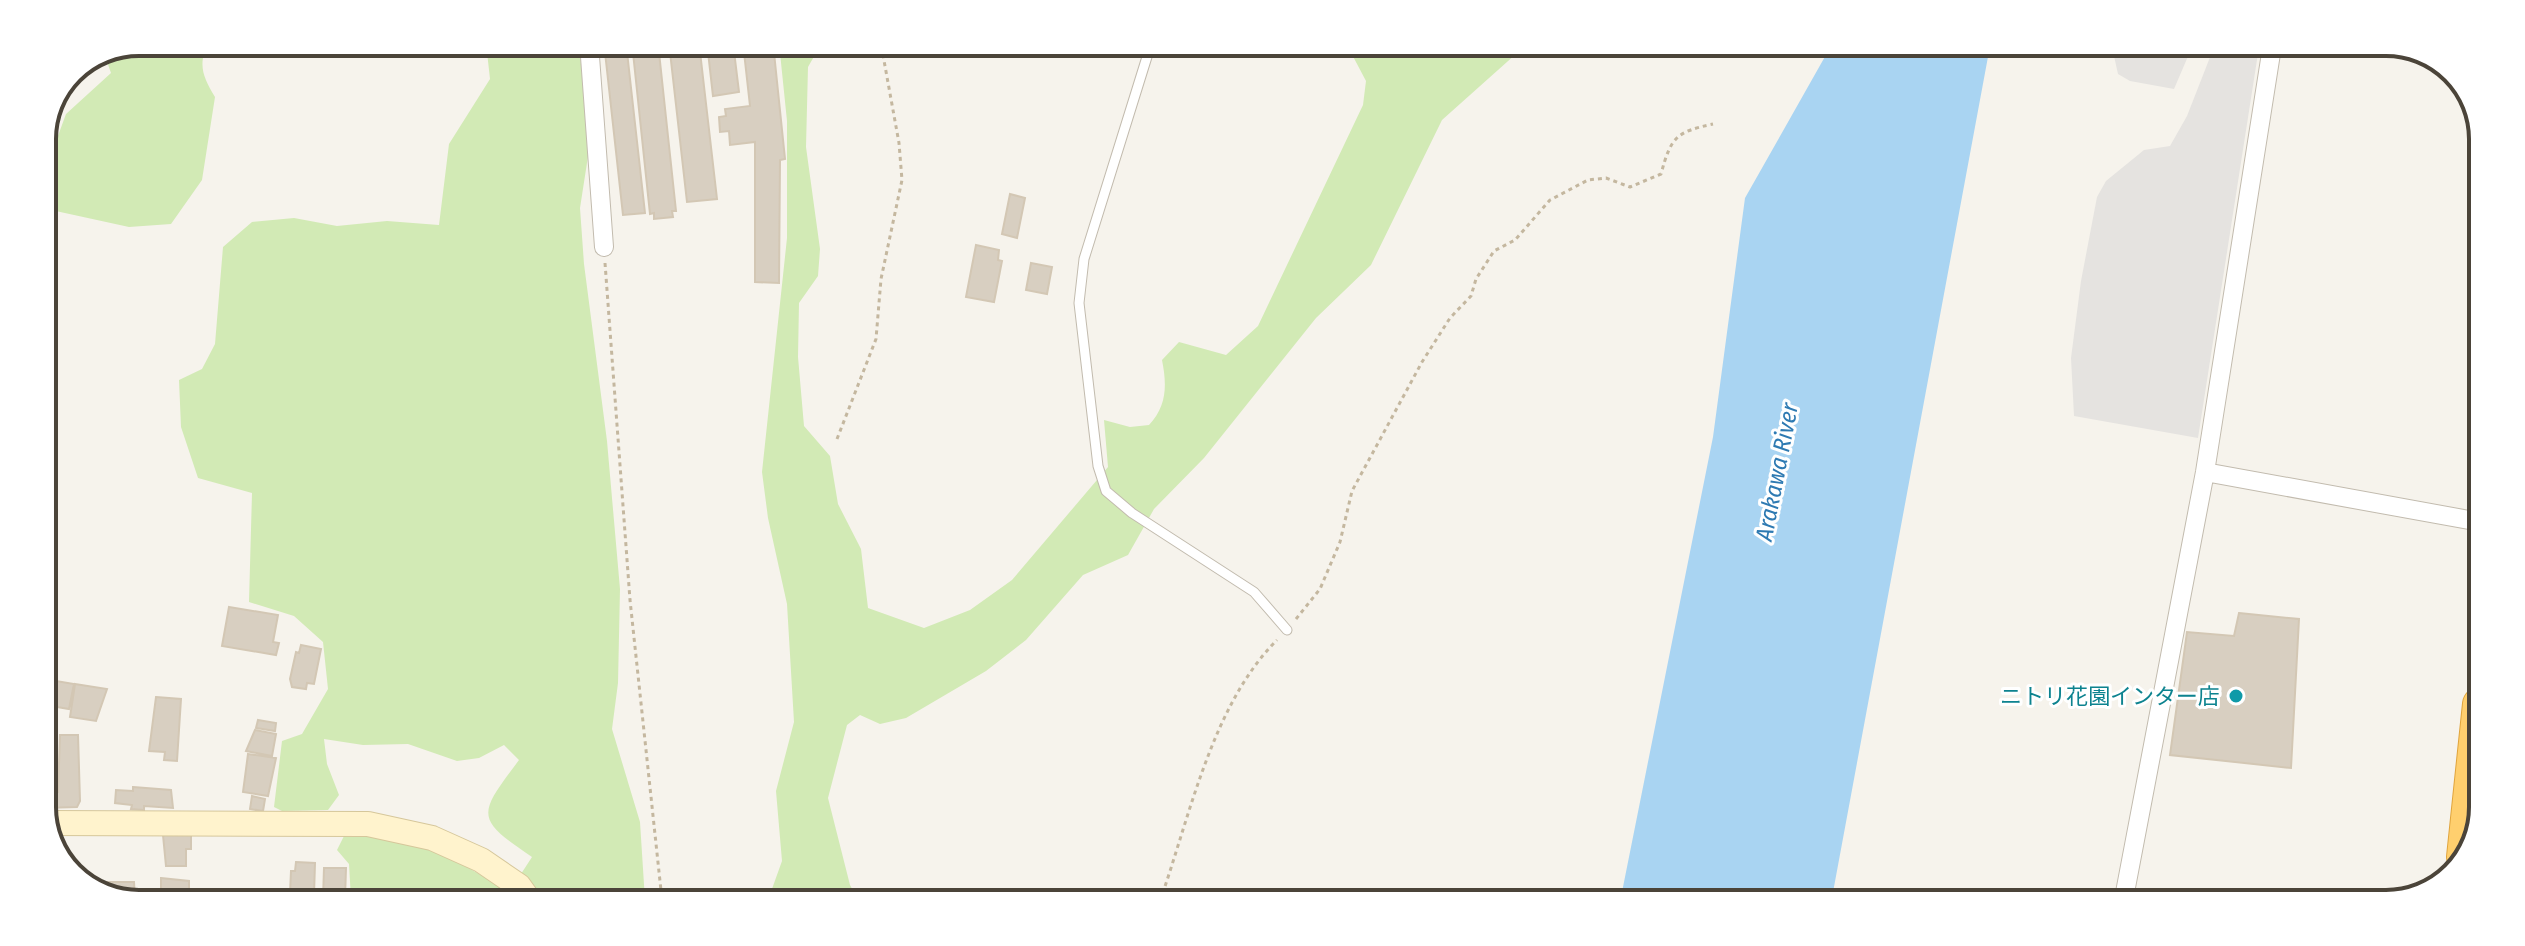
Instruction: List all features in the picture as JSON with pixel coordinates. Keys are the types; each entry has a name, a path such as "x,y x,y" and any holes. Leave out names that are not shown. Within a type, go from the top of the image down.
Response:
{"highway":[{"path":"2466,828 2469,800"}],"street":[{"path":"590,56 604,247"},
{"path":"2125,890 2205,472 2271,56"},
{"path":"2205,472 2469,520"},
{"path":"58,823 368,824 432,838 481,860 522,890"}],"lane":[{"path":"1147,56 1084,259 1079,303 1098,466 1106,491 1132,513 1254,592 1287,630"}],"path":[{"path":"837,439 876,339 881,279 902,180 899,143 883,56"},
{"path":"1164,890 1220,727 1254,663 1287,630 1320,589 1340,542 1352,491 1422,362 1450,318 1471,296 1476,279 1494,251 1515,240 1550,200 1588,180 1606,178 1630,187 1646,183 1661,174 1668,147 1682,132 1713,124"},
{"path":"604,247 630,600 661,890"}],"green space":[{"path":"203,56 203,70 215,97 202,180 171,224 129,227 56,211 56,141 66,114 111,73 107,62 123,58"},
{"path":"487,56 580,56 589,150 580,208 584,264 607,441 620,589 618,683 612,729 640,822 644,890 350,890 349,864 337,850 346,832 419,839 503,888 519,877 532,857 500,833 488,814 496,793 519,760 504,745 479,758 457,761 408,744 363,745 324,739 327,764 339,795 328,810 282,811 274,807 282,741 302,734 328,689 323,642 294,616 249,602 252,493 198,478 181,427 179,380 202,369 215,344 223,247 252,222 294,218 337,226 387,221 439,225 449,144 490,79"},
{"path":"780,56 814,56 808,67 806,147 820,249 818,276 799,303 798,357 804,426 830,456 838,504 861,549 868,608 924,628 970,610 1012,580 1108,467 1104,420 1130,427 1149,425 1155,418 1164,395 1162,360 1179,342 1226,355 1258,326 1363,105 1366,81 1353,56 1514,56 1442,120 1371,265 1316,318 1204,458 1154,509 1128,555 1083,575 1026,640 986,671 906,718 880,724 860,715 847,725 828,798 853,890 772,890 782,861 776,791 794,722 787,604 768,518 762,472 787,238 787,121"}],"shaded area":[{"path":"2114,56 2188,56 2174,89 2130,81 2118,74"},
{"path":"2210,56 2258,56 2198,438 2074,416 2071,358 2081,281 2097,197 2106,181 2144,150 2170,146 2187,116"}],"water":[{"name":"Arakawa River","path":"1825,56 1988,56 1833,890 1622,890 1713,437 1745,198"}],"building":[{"path":"605,56 627,56 645,213 623,215"},
{"path":"633,56 659,56 676,211 672,211 673,217 654,219 654,213 650,214"},
{"path":"670,56 700,56 717,199 687,202"},
{"path":"708,56 735,56 739,92 713,96"},
{"path":"744,56 774,56 785,159 780,160 779,283 755,282 755,142 730,145 729,131 720,132 719,117 726,116 725,109 750,106"},
{"path":"1010,194 1025,198 1017,238 1002,234"},
{"path":"976,245 999,250 998,260 1002,261 994,302 966,297"},
{"path":"1031,263 1052,267 1047,294 1026,290"},
{"path":"229,607 278,615 273,642 279,643 276,655 222,646"},
{"name":"ニトリ花園インター店","path":"2239,613 2299,619 2291,768 2170,755 2187,632 2234,636"},
{"path":"301,645 321,649 314,684 307,683 306,689 292,687 290,679 296,652 299,653"},
{"path":"56,681 74,684 69,709 56,707"},
{"path":"75,684 107,689 96,721 70,717"},
{"path":"156,697 181,699 177,761 164,760 165,752 149,751"},
{"path":"258,720 276,723 275,731 256,728"},
{"path":"255,730 276,734 272,756 246,751"},
{"path":"60,735 78,735 80,801 77,807 56,808"},
{"path":"248,754 276,758 268,796 243,792"},
{"path":"133,787 171,790 173,808 144,806 144,810 131,809 132,805 115,803 116,790 133,791"},
{"path":"252,796 265,799 263,811 250,809"},
{"path":"163,835 191,835 191,849 186,849 186,866 166,866"},
{"path":"296,862 315,863 314,890 290,890 291,871 295,871"},
{"path":"324,868 346,868 345,890 323,890"},
{"path":"161,878 189,881 189,890 161,890"},
{"path":"134,882 134,889 113,886 108,884"}],"place":[{"name":"ニトリ花園インター店","path":"2236,696"}]}
